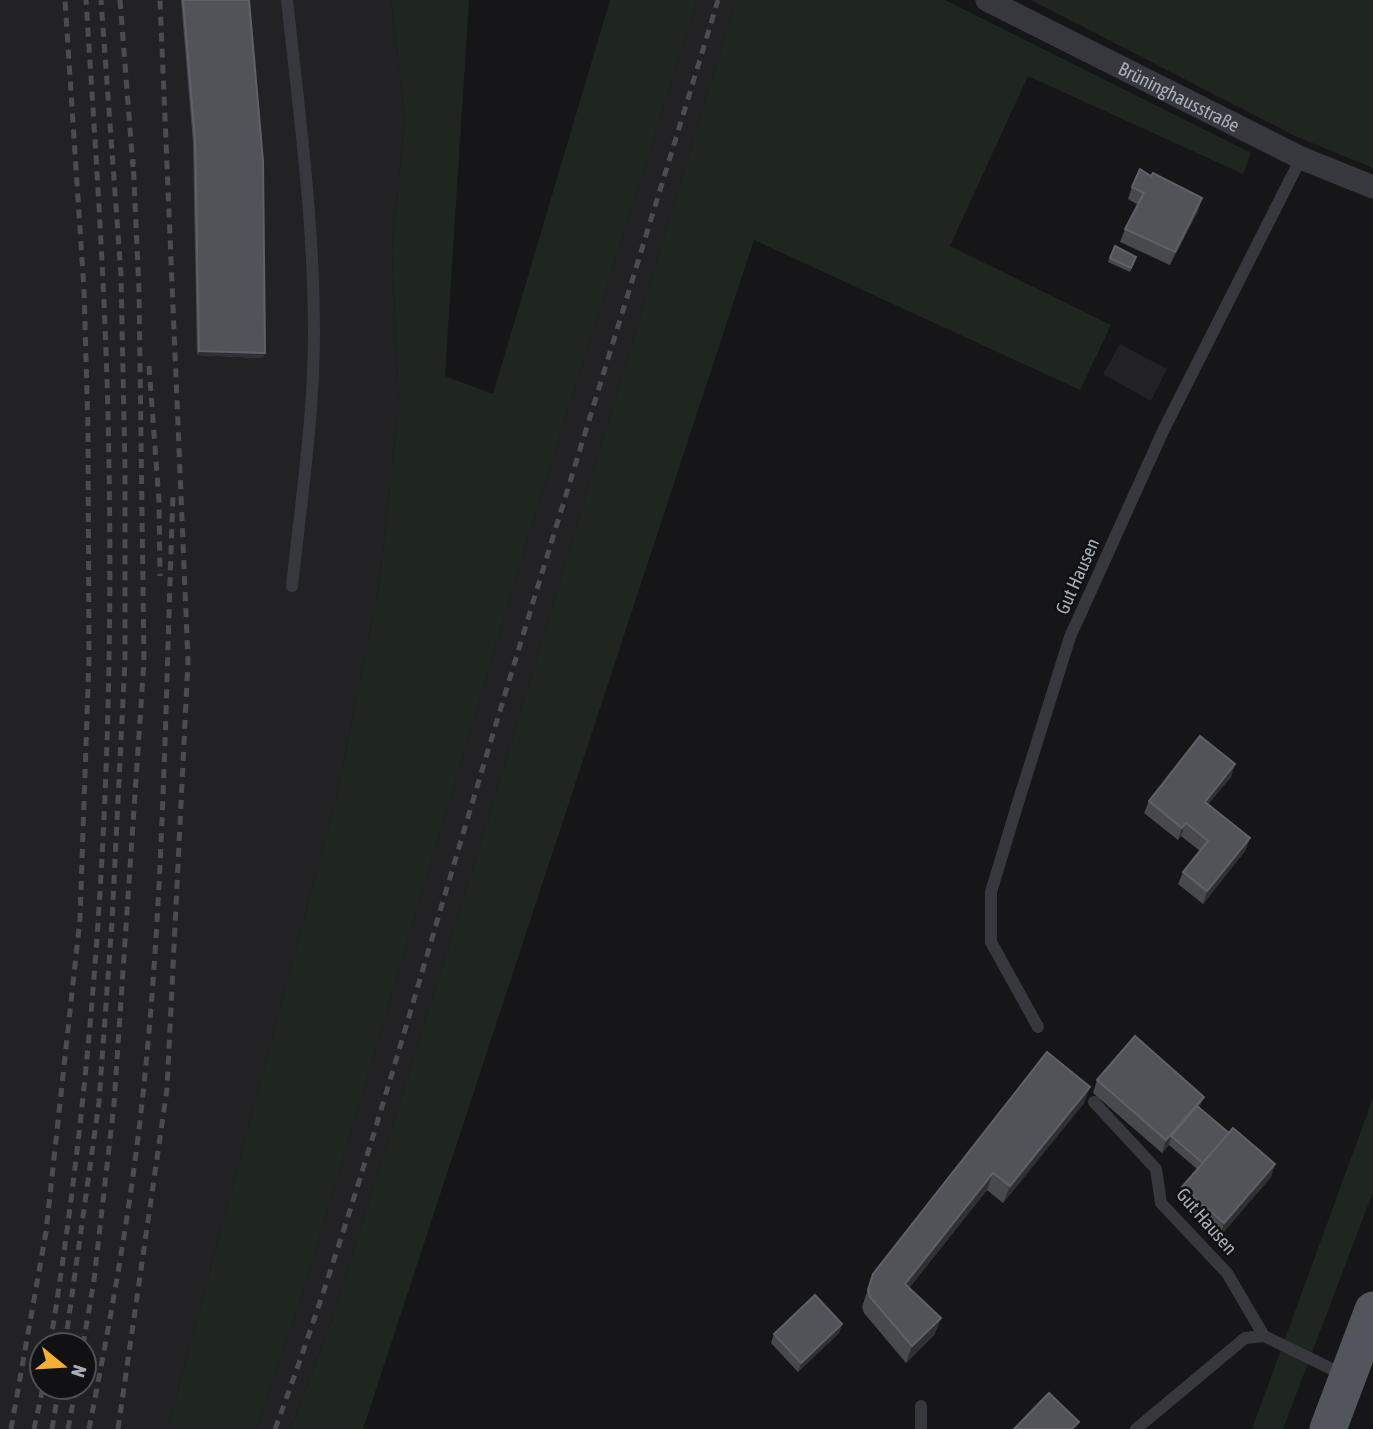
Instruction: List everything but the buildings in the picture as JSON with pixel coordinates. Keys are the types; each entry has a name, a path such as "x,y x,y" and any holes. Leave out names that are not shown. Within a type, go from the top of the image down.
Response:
{"main road":[{"path":"1328,1429 1373,1310"}],"street":[{"name":"Brüninghausstraße","path":"987,0 1301,158 1373,187"}],"lane":[{"path":"287,0 308,193 314,334 306,461 292,586"},
{"name":"Gut Hausen","path":"1038,1027 991,942 991,892 1016,809 1070,637 1163,431 1301,158"},
{"name":"Gut Hausen","path":"1094,1102 1156,1169 1161,1203 1227,1273 1264,1336"},
{"path":"1136,1429 1245,1338 1264,1336 1348,1377"},
{"path":"921,1406 921,1429"}],"shaded area":[{"path":"0,0 391,0 405,118 392,251 399,403 379,588 337,796 169,1425 177,1429 0,1429"},
{"path":"391,0 469,0 445,376 493,394 610,0 697,0 530,530 304,1288 256,1429 177,1429 169,1425 337,796 379,588 399,403 392,251 405,118"},
{"path":"697,0 736,0 484,833 333,1317 291,1429 256,1429 304,1288 530,530"},
{"path":"736,0 945,0 1251,153 1243,174 1028,76 950,246 1111,325 1080,390 754,240 363,1429 291,1429 333,1317 484,833"},
{"path":"1031,0 1373,0 1373,168 1295,136"},
{"path":"1120,344 1167,369 1151,401 1103,374"},
{"path":"1373,1098 1373,1192 1283,1429 1252,1429"}],"railway":[{"path":"11,1429 46,1232 80,919 89,658 88,429 84,290 65,0"},
{"path":"52,1331 80,1127 91,1017 105,798 108,687 110,577 106,350 86,0"},
{"path":"67,1331 99,1102 112,921 125,660 121,275 101,0"},
{"path":"120,0 133,167"},
{"path":"118,1429 167,1089 188,661 160,0"},
{"path":"275,1429 327,1282 374,1133 494,729 718,0"},
{"path":"85,1331 94,1280 114,1104 144,661 139,290 133,159"},
{"path":"149,366 159,501 160,576"},
{"path":"89,1429 130,1198 148,1043 159,887 173,496"},
{"path":"34,1429 40,1401"},
{"path":"52,1429 57,1401"},
{"path":"68,1429 73,1401"}]}
